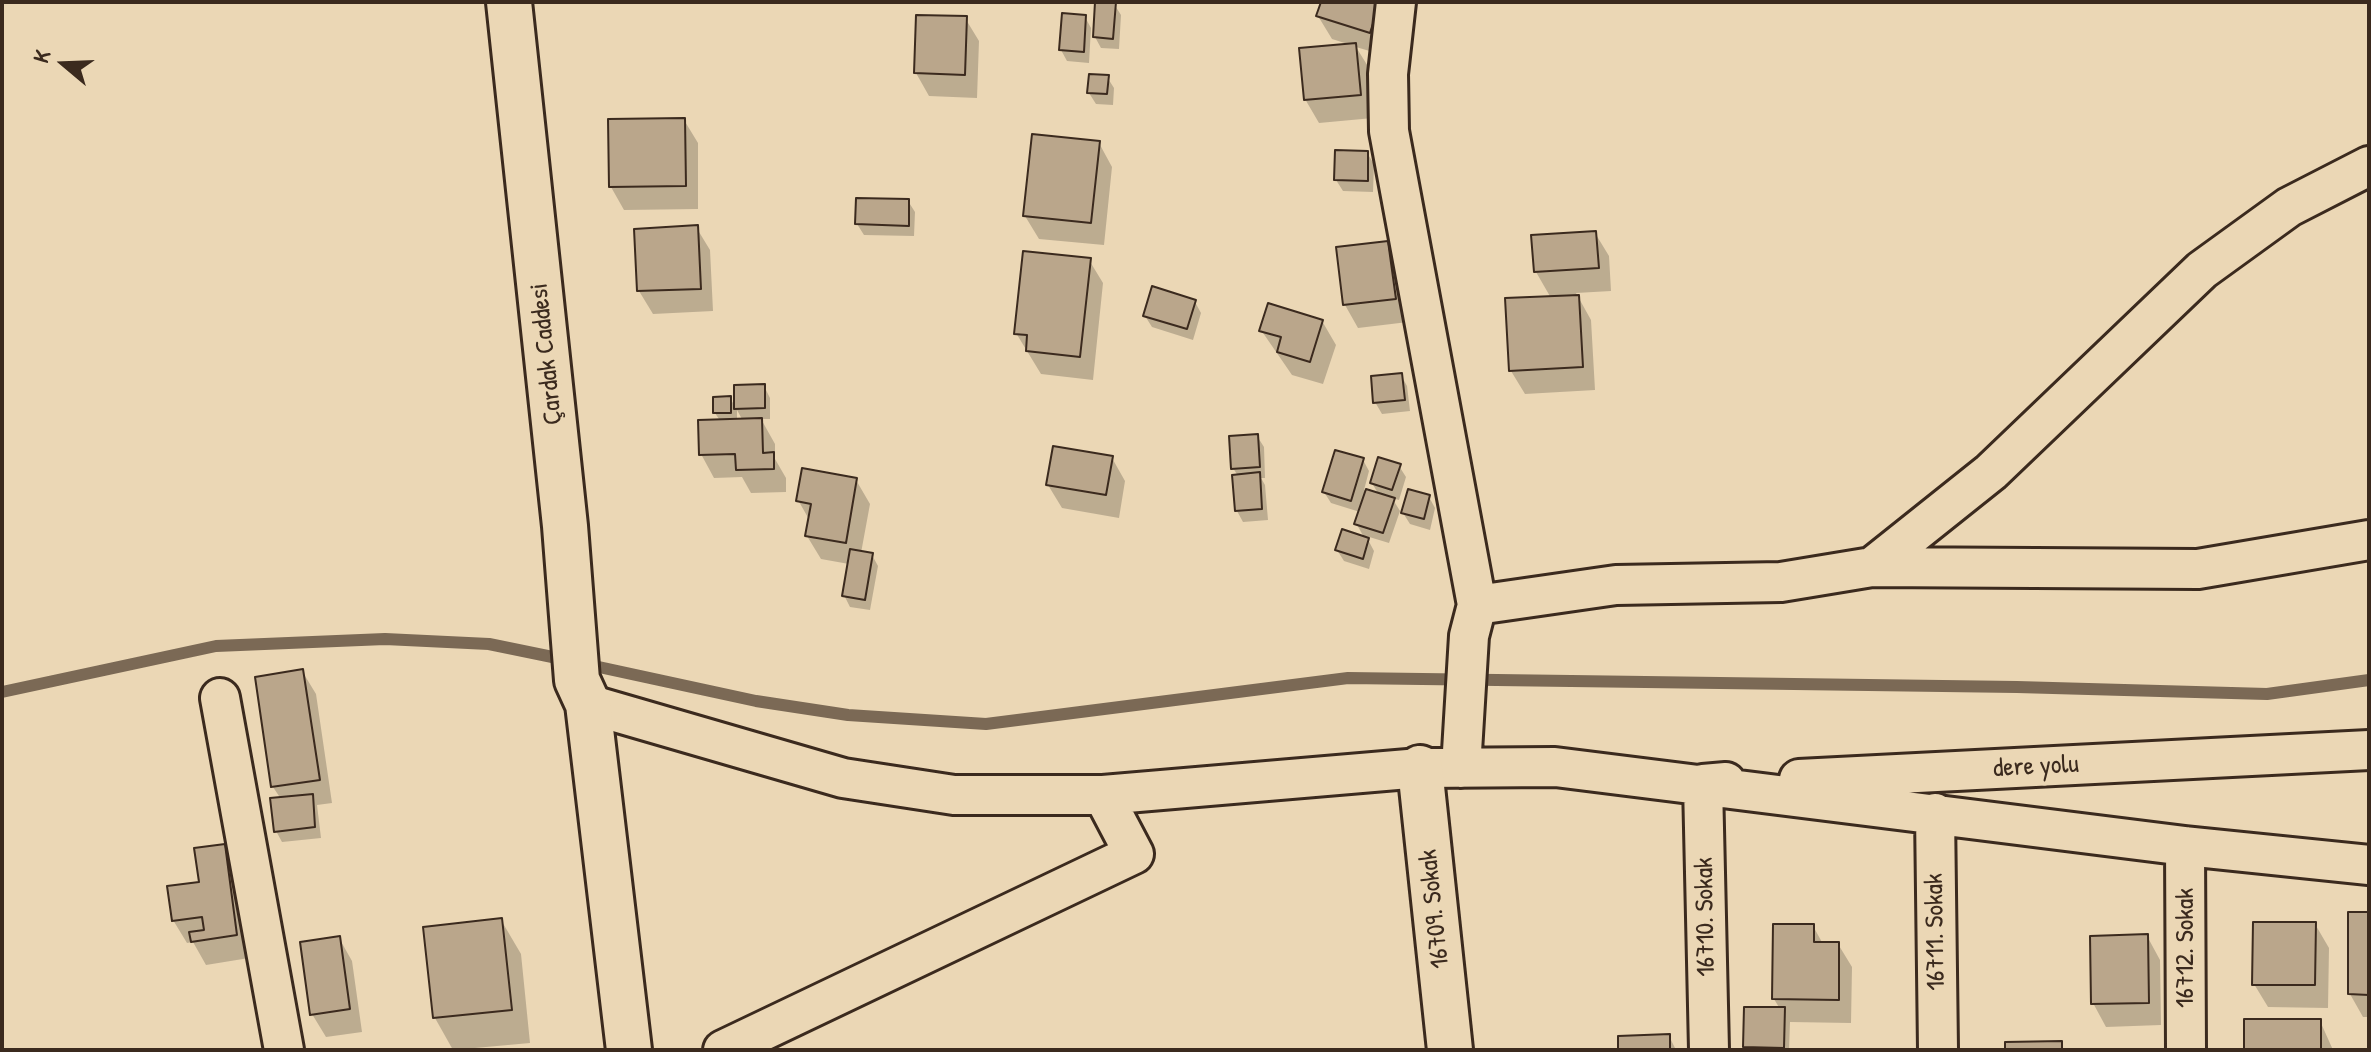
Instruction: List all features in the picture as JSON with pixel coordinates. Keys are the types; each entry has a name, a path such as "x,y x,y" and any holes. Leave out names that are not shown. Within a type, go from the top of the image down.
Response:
{"main road":[{"name":"Çardak Caddesi","path":"509,2 583,692 629,1050"},
{"name":"16709. Sokak","path":"1441,768 1450,1050"}],"street":[{"path":"1396,2 1388,74 1389,131 1473,620 1466,708 1441,768"},
{"path":"1872,567 1991,472 2202,270 2289,207 2369,166"},
{"path":"1473,620 1616,585 1781,582 1872,567 2198,569 2369,540"},
{"path":"583,692 843,778 954,795 1103,795 1441,768 1555,767 2185,846 2369,865"},
{"path":"220,698 284,1050"},
{"name":"dere yolu","path":"1703,784 2369,750"},
{"name":"16710. Sokak","path":"1703,784 1709,1050"},
{"path":"723,1050 1134,854 1103,795"},
{"name":"16711. Sokak","path":"1935,813 1938,1050"},
{"name":"16712. Sokak","path":"2185,846 2186,1050"}],"building":[{"path":"1095,2 1116,2 1113,39 1093,37"},
{"path":"1321,2 1380,2 1370,33 1316,16"},
{"path":"1062,13 1086,15 1084,52 1059,50"},
{"path":"916,15 967,16 965,75 914,73"},
{"path":"1356,43 1361,95 1304,100 1299,48"},
{"path":"1089,74 1109,75 1107,94 1087,93"},
{"path":"685,118 686,186 609,187 608,119"},
{"path":"1032,134 1100,141 1091,223 1023,216"},
{"path":"1335,150 1368,151 1368,181 1334,180"},
{"path":"856,198 909,199 909,226 855,224"},
{"path":"698,225 701,289 637,291 634,229"},
{"path":"1596,231 1599,268 1534,272 1531,235"},
{"path":"1388,241 1396,299 1343,305 1336,247"},
{"path":"1023,251 1091,258 1080,357 1026,351 1027,335 1014,334"},
{"path":"1152,286 1196,300 1187,329 1143,316"},
{"path":"1579,295 1583,367 1509,371 1505,298"},
{"path":"1268,303 1323,320 1310,362 1277,352 1281,337 1259,331"},
{"path":"1402,373 1405,400 1373,403 1371,376"},
{"path":"765,384 765,408 734,409 734,385"},
{"path":"731,396 731,413 713,413 713,397"},
{"path":"762,418 763,453 774,452 774,469 736,470 735,454 699,455 698,420"},
{"path":"1258,434 1260,467 1231,469 1229,436"},
{"path":"1053,446 1113,456 1106,495 1046,485"},
{"path":"1335,450 1364,458 1351,501 1322,492"},
{"path":"1378,457 1401,464 1392,490 1370,483"},
{"path":"802,468 857,478 846,543 805,536 811,504 796,501"},
{"path":"1260,472 1262,509 1235,511 1232,475"},
{"path":"1366,489 1395,498 1383,533 1354,524"},
{"path":"1408,489 1430,495 1424,519 1401,513"},
{"path":"1342,529 1369,538 1363,559 1335,550"},
{"path":"850,549 873,553 865,600 842,596"},
{"path":"303,669 320,780 271,787 255,677"},
{"path":"313,794 315,827 274,832 270,798"},
{"path":"225,844 237,935 191,942 189,932 204,930 202,917 172,921 167,886 199,882 194,848"},
{"path":"2348,912 2369,912 2369,995 2348,994"},
{"path":"502,918 512,1010 433,1018 423,927"},
{"path":"2253,922 2316,922 2315,985 2252,985"},
{"path":"1773,924 1814,924 1814,942 1839,942 1839,1000 1772,999"},
{"path":"2148,934 2149,1003 2091,1004 2090,936"},
{"path":"340,936 350,1009 310,1015 300,942"},
{"path":"1744,1007 1785,1007 1784,1048 1743,1047"},
{"path":"2244,1019 2321,1019 2321,1050 2244,1050"},
{"path":"1670,1034 1670,1050 1618,1050 1618,1036"},
{"path":"2062,1041 2062,1050 2005,1050 2005,1042"}],"waterway":[{"path":"2,692 216,646 385,639 489,644 567,660"},
{"path":"585,664 756,701 848,715 986,724 1348,678 2017,687 2267,694 2369,680"}]}
